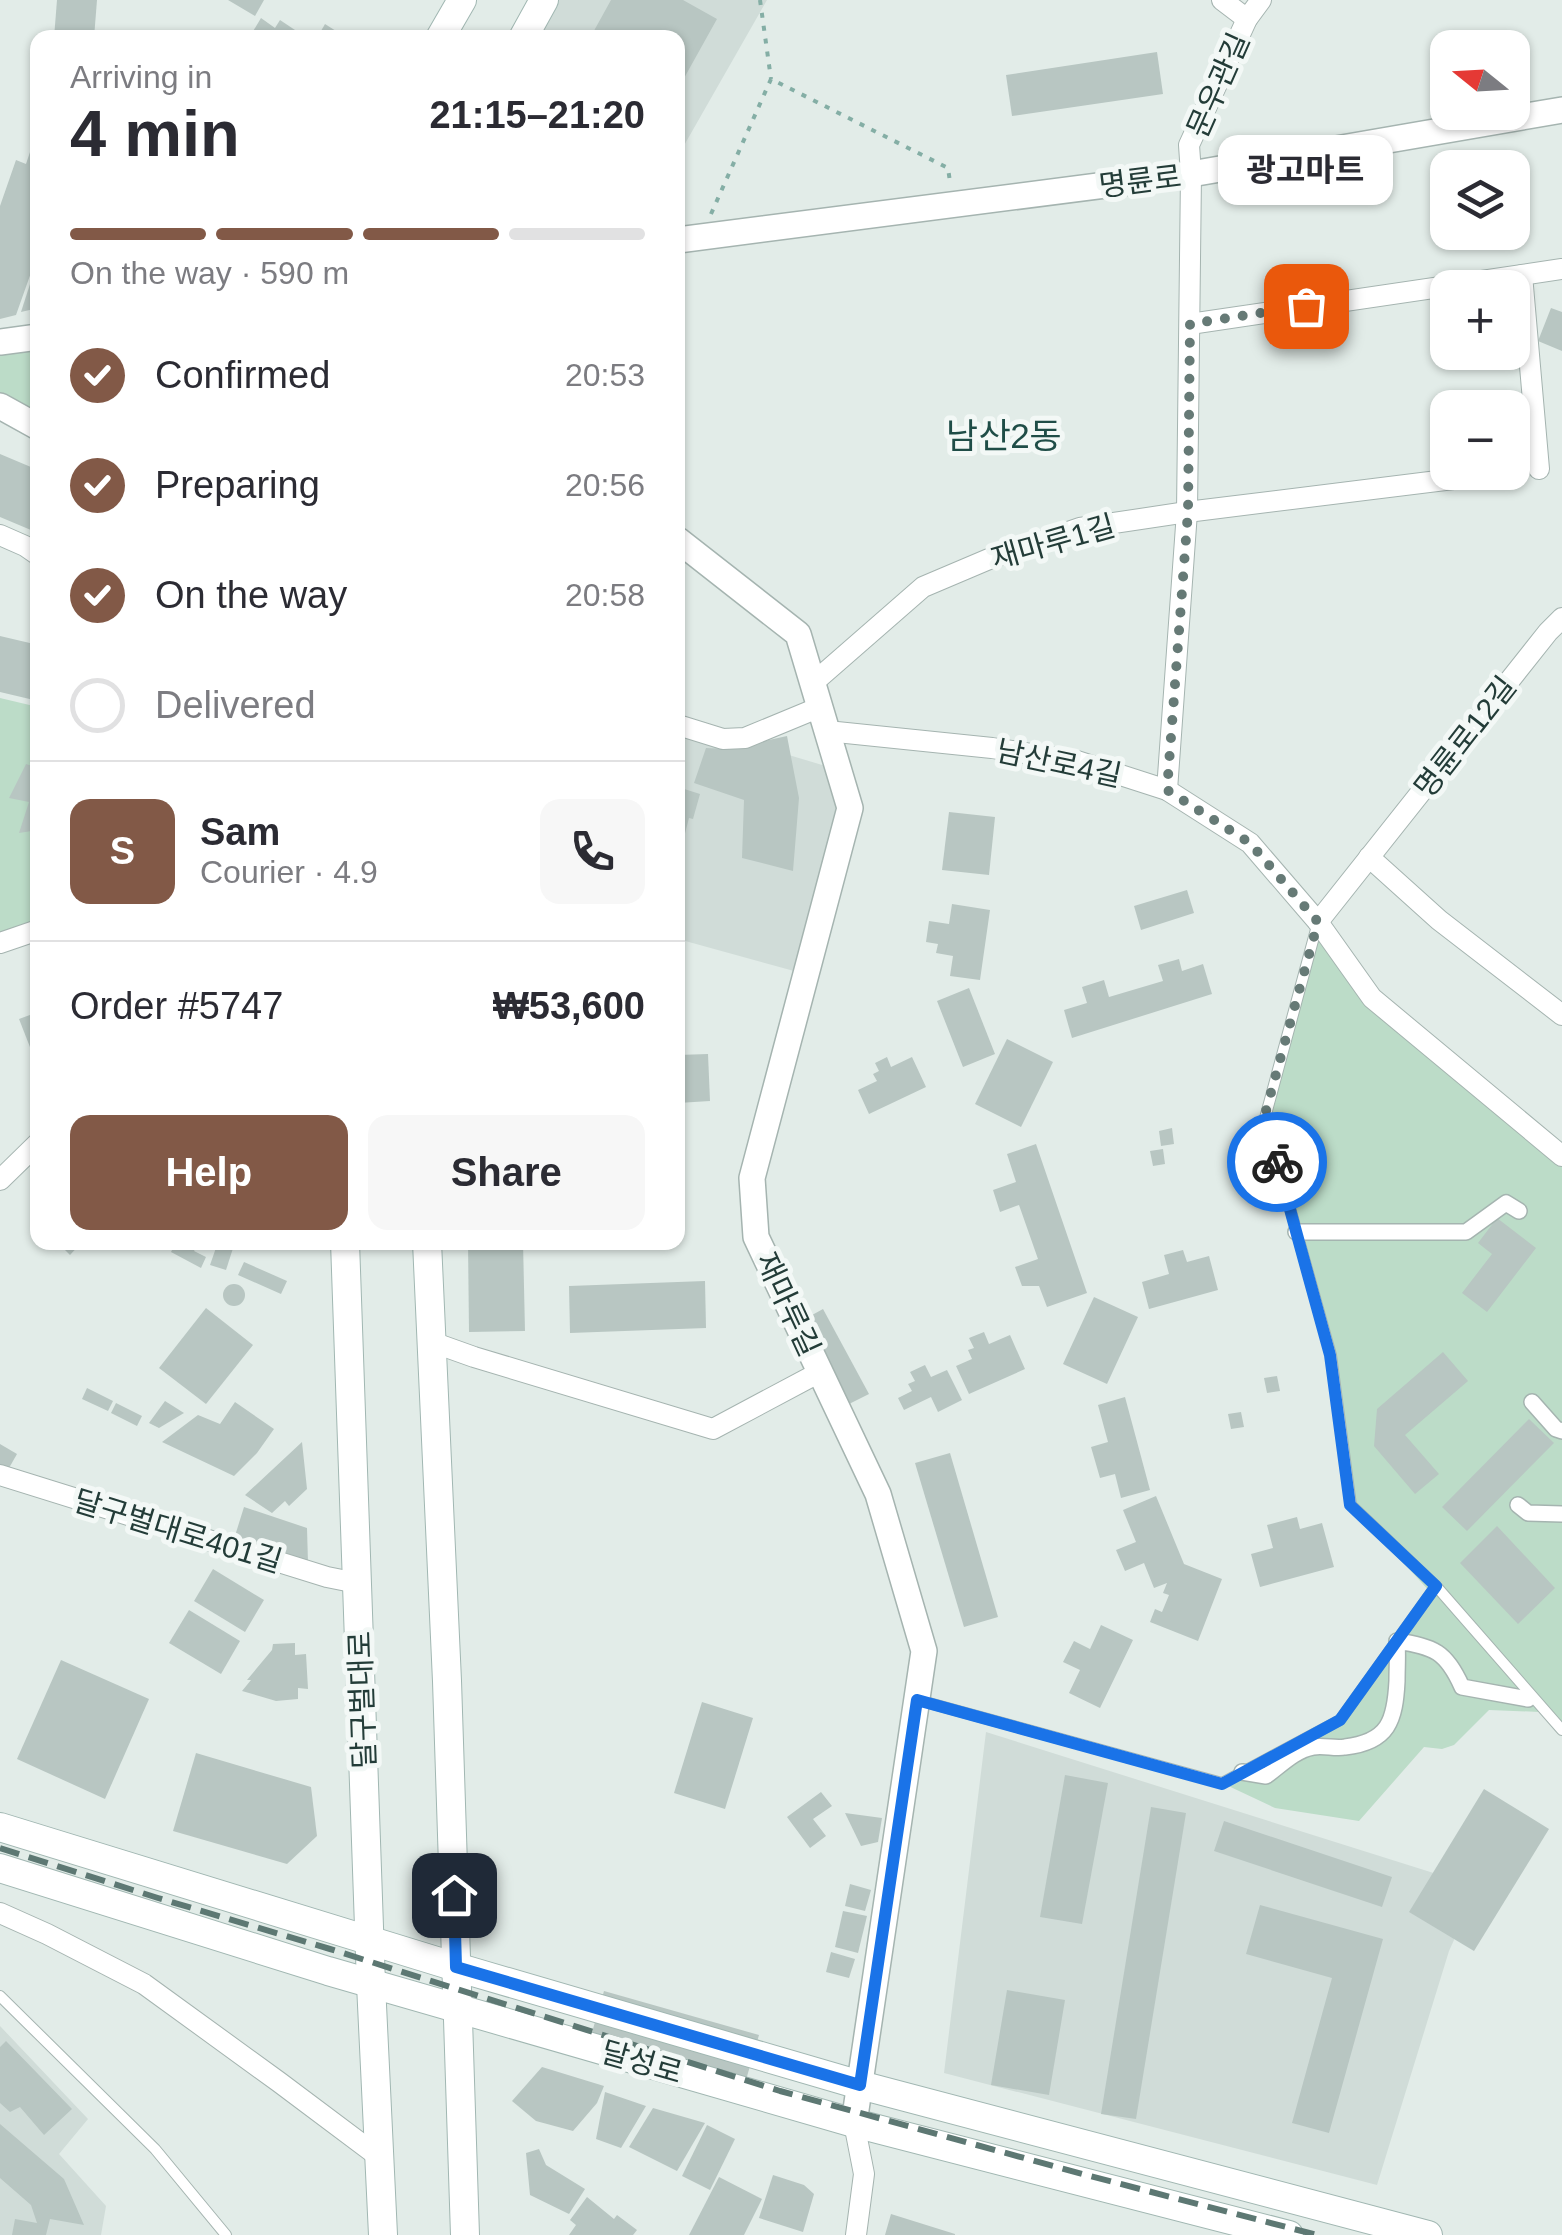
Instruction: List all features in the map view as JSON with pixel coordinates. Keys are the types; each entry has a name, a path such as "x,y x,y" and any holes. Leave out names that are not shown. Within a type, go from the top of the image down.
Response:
{"main road":[{"path":"445,30 462,0"},
{"path":"527,30 544,0"},
{"name":"달구벌대로","path":"345,1250 383,2235"},
{"path":"427,1250 465,2235"},
{"path":"0,1826 456,1967 860,2085 1428,2235"},
{"name":"달성로","path":"0,1868 372,1984 854,2123 1289,2235"}],"street":[{"path":"1222,0 1248,19"},
{"name":"문우관길","path":"1167,790 1188,512 1189,145 1248,19 1261,0"},
{"name":"명륜로","path":"689,238 1191,174 1562,110"},
{"path":"1530,274 1562,269"},
{"path":"1190,324 1430,289"},
{"path":"0,342 30,338"},
{"path":"1530,361 1540,469"},
{"path":"0,406 30,423"},
{"name":"재마루1길","path":"1530,470 1562,466"},
{"name":"재마루1길","path":"820,707 923,588 989,559 1080,528 1430,482"},
{"path":"0,535 30,549"},
{"name":"재마루길","path":"685,545 798,634 850,808 752,1178 756,1236 878,1494 924,1651 854,2123"},
{"name":"명륜로12길","path":"1318,922 1562,618"},
{"path":"685,727 723,740 746,738 820,707"},
{"name":"남산로4길","path":"820,707 992,748 1078,761 1167,790 1250,843 1318,922 1372,998 1562,1156"},
{"path":"1369,858 1439,920 1562,1015"},
{"path":"0,943 30,933"},
{"path":"0,1180 30,1151"},
{"path":"1296,1232 1466,1232 1506,1203 1519,1211"},
{"path":"432,1342 713,1429 820,1372"},
{"path":"1532,1402 1562,1431"},
{"name":"달구벌대로401길","path":"0,1475 328,1578 357,1583"},
{"path":"1518,1505 1528,1513 1562,1514"},
{"path":"1242,1772 1266,1776 1302,1746 1344,1748 1364,1743 1385,1731 1394,1718 1396,1641 1426,1646 1442,1654 1462,1687 1528,1700"},
{"path":"0,1914 144,1984 379,2157"},
{"path":"854,2123 864,2174 856,2235"}],"lane":[{"path":"1318,922 1264,1118 1330,1355 1350,1505 1436,1586 1562,1730"},
{"path":"1302,1746 1340,1720 1436,1586"},
{"path":"917,1700 1222,1784 1242,1772"},
{"path":"0,1996 155,2149 226,2235"}],"path":[{"path":"689,238 771,78 760,0"},
{"path":"771,78 948,168 953,204"}],"shaded area":[{"path":"544,0 767,0 685,144 685,30 527,30"},
{"path":"685,724 839,770 850,808 805,974 685,941"},
{"path":"986,1732 1478,1887 1449,1951 1377,2185 944,2073"},
{"path":"0,2026 88,2119 59,2154 106,2206 101,2235 0,2235"}],"green space":[{"path":"30,337 30,423 0,406 0,341"},
{"path":"0,698 30,705 30,932 0,941"},
{"path":"1318,922 1372,998 1562,1156 1562,1736 1540,1712 1489,1710 1454,1745 1442,1749 1424,1747 1359,1821 1275,1808 1222,1783 1340,1720 1431,1593 1351,1505 1331,1355 1265,1118"}],"building":[{"path":"57,0 97,0 95,30 55,30"},
{"path":"228,0 264,0 255,16"},
{"path":"611,0 683,0 717,19 685,76 685,30 594,30"},
{"path":"261,18 275,28 280,20 295,30 254,30"},
{"path":"1157,52 1163,94 1012,116 1006,75"},
{"path":"30,152 30,276 16,315 0,319 0,206 16,160 26,164"},
{"path":"30,284 30,310 21,312"},
{"path":"1551,308 1562,312 1562,351 1538,341"},
{"path":"0,454 30,467 30,530 0,517"},
{"path":"0,636 30,643 30,699 0,692"},
{"path":"787,736 799,798 793,871 742,858 744,800 694,783 706,748 728,749"},
{"path":"26,764 30,765 30,831 19,833 29,802 9,798"},
{"path":"685,789 700,794 693,819 689,818 685,834"},
{"path":"949,812 995,817 989,875 942,870"},
{"path":"1187,890 1194,913 1141,930 1134,906"},
{"path":"952,904 990,910 980,980 950,976 953,956 936,953 938,944 926,942 929,921 949,924"},
{"path":"1179,959 1182,971 1203,964 1212,994 1072,1038 1064,1010 1087,1003 1082,987 1104,980 1109,997 1163,981 1158,965"},
{"path":"969,988 995,1054 963,1067 937,1001"},
{"path":"30,1015 30,1047 19,1019"},
{"path":"1007,1039 1053,1062 1021,1127 975,1104"},
{"path":"708,1054 710,1101 685,1103 685,1055"},
{"path":"887,1057 891,1067 912,1057 926,1087 869,1114 858,1090 877,1081 873,1074 879,1071 875,1063"},
{"path":"1172,1128 1174,1144 1161,1146 1159,1131"},
{"path":"1036,1144 1087,1293 1047,1307 1039,1286 1022,1286 1015,1267 1038,1259 1019,1205 1000,1212 993,1190 1016,1182 1007,1154"},
{"path":"1163,1149 1165,1164 1153,1166 1150,1151"},
{"path":"1497,1218 1536,1248 1487,1312 1462,1293 1492,1254 1478,1243"},
{"path":"195,1250 206,1257 201,1268 171,1252"},
{"path":"215,1250 232,1250 226,1270 210,1265"},
{"path":"468,1250 523,1250 525,1331 469,1332"},
{"path":"1183,1250 1187,1262 1209,1256 1218,1290 1149,1309 1142,1282 1169,1274 1164,1255"},
{"path":"244,1262 287,1281 281,1294 238,1275"},
{"path":"705,1281 706,1328 570,1333 569,1286"},
{"path":"234,1284 245,1295 234,1306 223,1295"},
{"path":"1094,1297 1138,1317 1107,1384 1063,1364"},
{"path":"206,1308 253,1345 206,1404 159,1368"},
{"path":"823,1309 869,1394 849,1404 803,1320"},
{"path":"984,1332 989,1344 1010,1335 1025,1369 969,1394 956,1366 972,1359 968,1350 974,1348 969,1338"},
{"path":"1443,1352 1468,1381 1405,1435 1439,1474 1415,1494 1374,1446 1377,1409"},
{"path":"925,1365 931,1377 947,1370 962,1400 938,1412 931,1397 904,1410 898,1398 912,1391 908,1384 915,1381 910,1372"},
{"path":"1277,1376 1280,1391 1267,1393 1264,1378"},
{"path":"87,1388 113,1401 108,1411 82,1399"},
{"path":"1125,1397 1150,1490 1121,1498 1115,1474 1100,1478 1091,1447 1108,1442 1098,1405"},
{"path":"165,1401 184,1413 159,1428 149,1423"},
{"path":"235,1402 274,1429 234,1476 162,1442 198,1415 220,1424"},
{"path":"116,1403 142,1416 137,1426 111,1413"},
{"path":"1241,1412 1244,1427 1231,1429 1228,1414"},
{"path":"1529,1419 1554,1443 1467,1531 1442,1507"},
{"path":"302,1442 307,1489 289,1506 285,1501 272,1513 245,1495"},
{"path":"0,1444 17,1454 9,1468 0,1466"},
{"path":"950,1453 998,1617 964,1627 915,1463"},
{"path":"1156,1496 1184,1564 1222,1579 1198,1641 1150,1622 1155,1609 1162,1612 1169,1595 1163,1593 1167,1583 1154,1588 1144,1563 1125,1571 1116,1550 1136,1542 1123,1510"},
{"path":"244,1507 307,1528 308,1563 234,1539"},
{"path":"1297,1517 1300,1529 1322,1523 1334,1567 1260,1587 1251,1554 1273,1548 1267,1525"},
{"path":"1497,1526 1555,1588 1518,1624 1460,1563"},
{"path":"213,1569 264,1600 245,1632 194,1601"},
{"path":"189,1610 240,1641 221,1674 169,1643"},
{"path":"1101,1625 1133,1640 1100,1708 1069,1693 1080,1670 1063,1662 1074,1641 1090,1649"},
{"path":"295,1643 295,1655 306,1654 308,1689 298,1688 298,1699 276,1701 242,1691 273,1644"},
{"path":"61,1660 149,1699 105,1799 17,1759"},
{"path":"702,1702 753,1718 725,1809 674,1793"},
{"path":"196,1753 311,1787 317,1836 287,1864 173,1831"},
{"path":"1065,1775 1108,1783 1082,1924 1040,1917"},
{"path":"1484,1789 1549,1829 1474,1951 1409,1912"},
{"path":"821,1792 832,1806 813,1819 826,1836 810,1848 787,1817"},
{"path":"1151,1807 1186,1813 1136,2119 1101,2114"},
{"path":"845,1813 882,1818 878,1842 861,1846"},
{"path":"1224,1821 1392,1877 1382,1907 1214,1851"},
{"path":"850,1884 871,1890 865,1911 845,1906"},
{"path":"1260,1905 1383,1939 1329,2133 1292,2123 1332,1978 1246,1954"},
{"path":"843,1911 867,1916 858,1953 835,1947"},
{"path":"831,1952 855,1959 849,1978 826,1972"},
{"path":"1007,1990 1065,2000 1049,2095 991,2085"},
{"path":"604,1991 759,2035 739,2104 584,2060"},
{"path":"6,2041 72,2109 44,2135 20,2107 10,2112 0,2103 0,2047"},
{"path":"542,2067 604,2086 597,2103 573,2131 536,2121 512,2101"},
{"path":"605,2092 646,2106 621,2148 596,2139"},
{"path":"653,2108 705,2123 677,2171 629,2147"},
{"path":"0,2124 64,2179 84,2225 50,2219 46,2235 12,2235 15,2219 37,2223 31,2205 0,2178"},
{"path":"707,2125 735,2139 710,2190 682,2176"},
{"path":"539,2149 546,2165 585,2189 569,2214 530,2195 526,2153"},
{"path":"773,2175 804,2185 814,2194 803,2232 759,2218"},
{"path":"719,2177 762,2199 744,2235 689,2235"},
{"path":"587,2197 614,2219 617,2215 637,2230 633,2235 569,2235 576,2225 570,2220"},
{"path":"891,2214 955,2234 955,2235 885,2235"}],"railway":[{"path":"0,1848 780,2091 1317,2235"}],"way so far":[{"path":"1277,1162 1264,1118 1318,922 1250,843 1167,790 1188,512 1190,324 1306,306"}],"place":[{"name":"광고마트","path":"1306,306"}],"district":[{"name":"남산2동","path":"1004,435"}],"route":[{"path":"454,1895 456,1967 860,2085 917,1700 1222,1784 1340,1720 1436,1586 1350,1505 1330,1355 1277,1162"}]}
